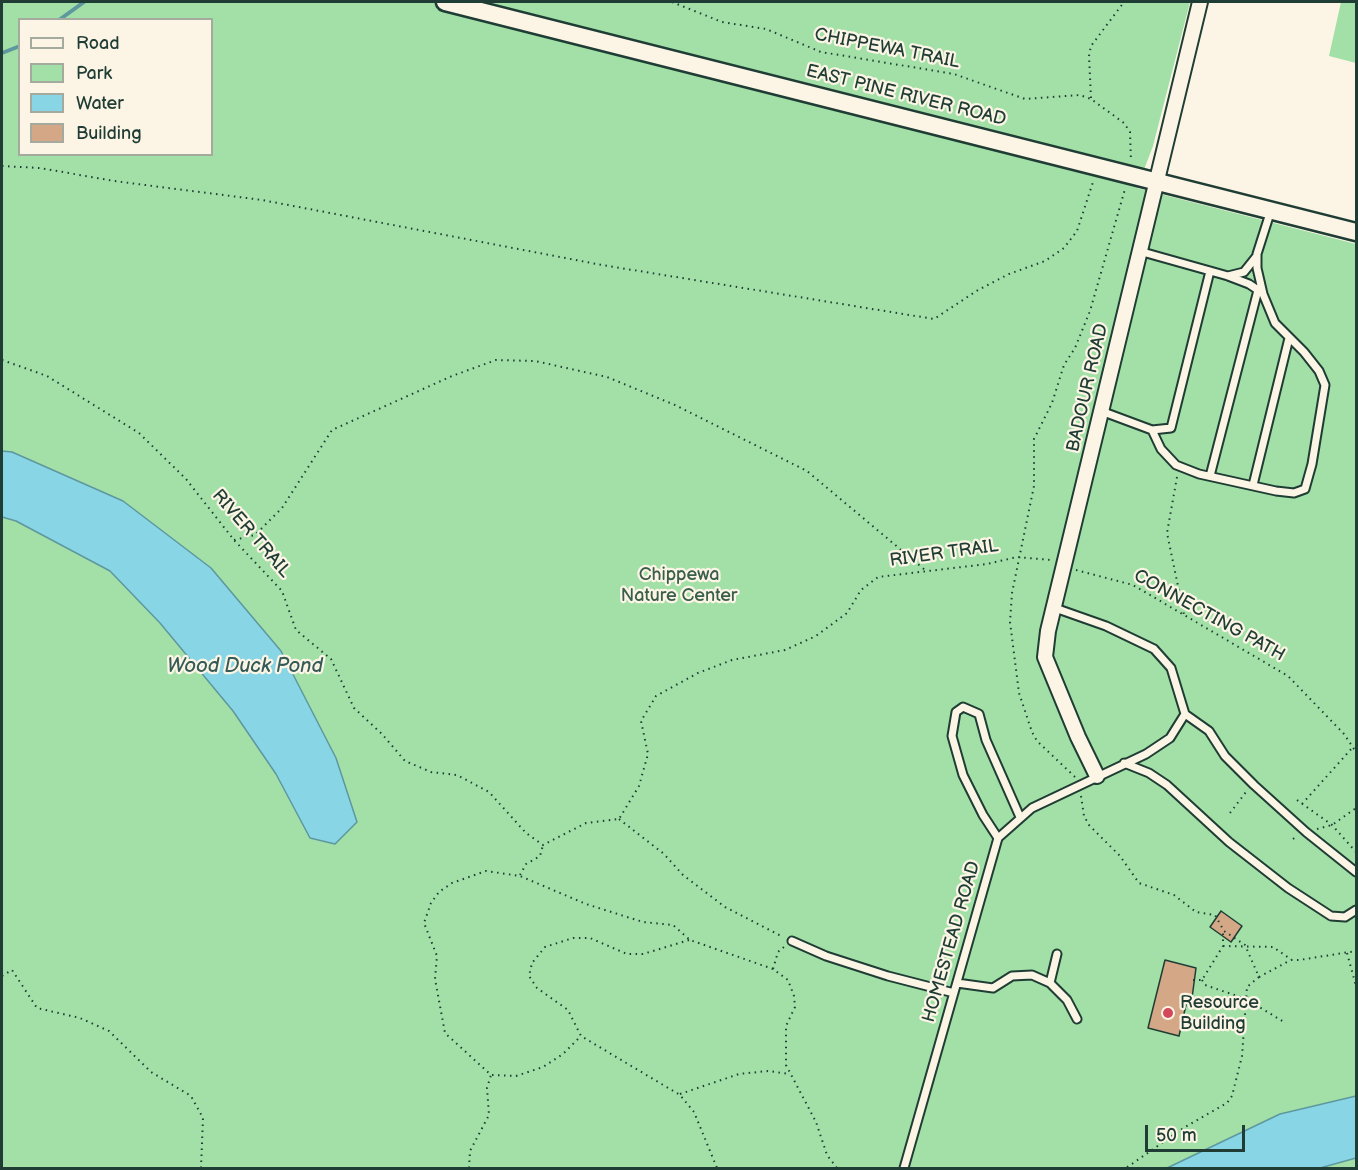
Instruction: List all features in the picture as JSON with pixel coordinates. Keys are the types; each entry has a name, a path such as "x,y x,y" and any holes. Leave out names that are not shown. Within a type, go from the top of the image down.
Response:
{"street":[{"name":"EAST PINE RIVER ROAD","path":"446,2 1098,164 1356,232"},
{"name":"BADOUR ROAD","path":"1097,776 1045,657 1101,411 1200,2"}],"lane":[{"path":"1228,276 1244,272 1257,254 1272,209"},
{"path":"1139,251 1228,276 1261,292"},
{"path":"1152,430 1161,449 1179,466 1210,476 1294,493 1305,489 1309,481 1325,385 1319,371 1275,323 1261,292 1257,254"},
{"path":"1101,411 1152,430 1171,428 1210,271"},
{"path":"1210,476 1261,292"},
{"path":"1253,485 1289,338"},
{"path":"1055,609 1106,626 1154,649 1171,668 1185,714 1209,731 1225,756 1254,785 1306,832 1356,872"},
{"path":"1020,817 986,740 979,714 963,707 956,712 952,736 963,775 982,815 998,838 1032,808 1146,754 1170,738 1185,714"},
{"path":"1124,763 1149,773 1167,785 1229,842 1288,888 1311,900 1331,916 1345,917 1356,909"},
{"name":"HOMESTEAD ROAD","path":"904,1168 998,838"},
{"path":"792,941 826,956 878,973 954,993"},
{"path":"1050,983 1057,954"},
{"path":"957,983 993,988 1012,976 1032,975 1050,983 1067,1000 1077,1019"}],"path":[{"name":"CHIPPEWA TRAIL","path":"672,2 722,22 766,29 820,52 954,74 1025,99 1080,95 1091,99"},
{"path":"1124,2 1091,46 1089,56 1091,99 1124,123 1130,132 1131,163"},
{"path":"2,166 40,168 114,181 262,200 602,265 934,319 978,290 1009,274 1045,261 1065,248 1077,231 1098,164"},
{"path":"1017,557 1025,538 1034,486 1034,439 1052,403 1064,365 1075,348 1090,311 1126,182"},
{"name":"RIVER TRAIL","path":"2,360 47,376 139,433 186,479 234,540 282,591 296,630 331,659 354,708 382,734 405,761 431,772 457,775 489,792 526,833 543,845"},
{"path":"234,540 255,535 282,508 332,430 452,376 496,360 535,361 617,381 675,405 807,471 926,571"},
{"path":"1179,466 1167,532 1184,615"},
{"name":"CONNECTING PATH","path":"1017,557 1048,559 1133,585 1288,676 1356,752"},
{"name":"RIVER TRAIL","path":"619,819 639,786 648,754 641,721 656,696 698,673 732,660 785,650 816,636 847,613 861,590 878,577 987,564 1017,557"},
{"path":"1302,804 1353,747"},
{"path":"1230,813 1254,785"},
{"path":"1297,800 1332,825 1356,852"},
{"path":"1332,825 1356,808"},
{"path":"520,876 526,864 540,856 543,845 586,823 619,819 664,854 683,875 725,907 792,941 778,952 773,969"},
{"path":"581,1036 563,1054 543,1067 516,1076 491,1075 445,1033 435,979 437,956 424,923 431,903 439,892 452,883 486,871 520,876 586,904 643,922 673,926 690,940 773,969 788,980 794,996 793,1011 788,1021 784,1043 786,1065 816,1122 827,1155 837,1168"},
{"path":"1202,980 1223,946 1224,931 1245,945 1259,977"},
{"path":"690,940 643,954 627,954 590,938 573,938 545,947 532,963 529,976 537,988 568,1010 581,1036 680,1095 694,1112 717,1168"},
{"path":"1223,946 1273,947 1292,960"},
{"path":"1126,1168 1185,1127 1227,1103 1232,1096 1242,1056 1247,987 1259,977 1292,960 1356,951"},
{"path":"1347,953 1356,986"},
{"path":"2,976 12,970 38,1008 80,1018 109,1031 151,1072 191,1096 203,1118 201,1168"},
{"path":"1193,980 1202,980"},
{"path":"1202,980 1205,986 1246,999 1284,1022"},
{"path":"680,1095 740,1074 768,1071 790,1074"},
{"path":"469,1168 470,1151 489,1115 487,1088 491,1075"}],"green space":[{"name":"Chippewa Nature Center","path":"2,2 1190,2 1153,146 1137,188 1356,244 1356,1168 2,1168"},
{"path":"1341,2 1356,2 1356,63 1329,56"}],"water":[{"name":"Wood Duck Pond","path":"2,451 12,452 123,501 211,568 281,651 336,758 357,822 335,844 310,838 276,774 233,711 160,623 110,571 16,521 2,517"},
{"path":"1356,1096 1356,1158 1320,1168 1167,1168 1280,1114"}],"building":[{"path":"1221,911 1242,926 1231,942 1210,927"},
{"name":"Resource Building","path":"1165,960 1196,968 1192,998 1188,996 1179,1036 1148,1028"}],"waterway":[{"path":"62,18 84,2"},
{"path":"2,53 18,47"}],"place":[{"name":"Resource Building","path":"1168,1013"}]}
